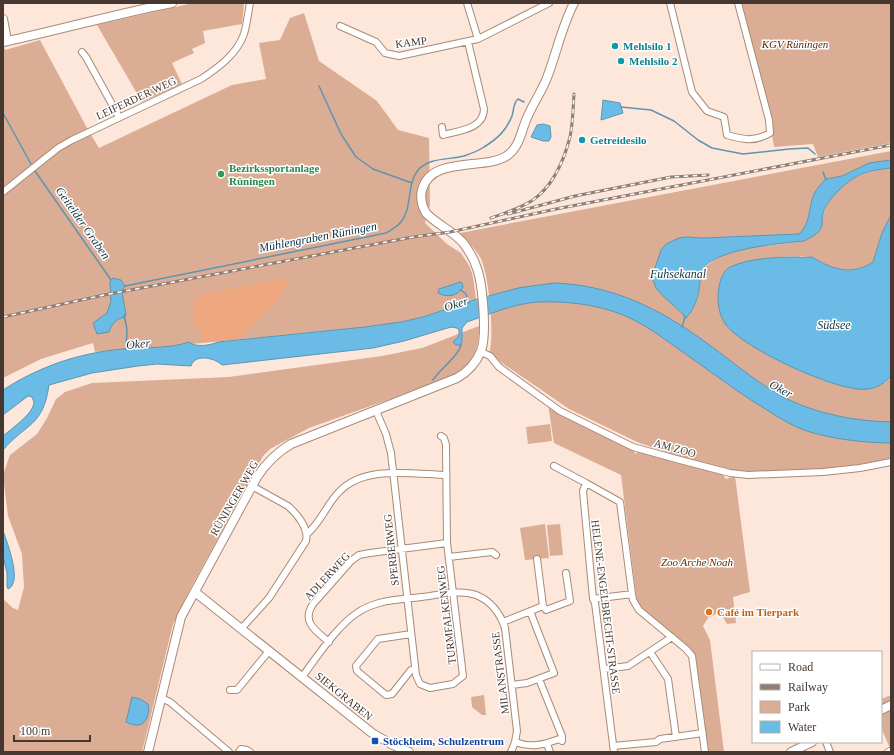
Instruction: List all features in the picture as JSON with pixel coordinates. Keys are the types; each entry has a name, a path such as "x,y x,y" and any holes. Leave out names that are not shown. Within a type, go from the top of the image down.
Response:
{"street":[{"path":"3,19 5,41 39,34 153,5 172,3"},
{"name":"LEIFERDER WEG","path":"3,192 66,144 119,117 201,79 215,70 229,57 244,35 250,3"},
{"path":"467,3 478,40"},
{"name":"KAMP","path":"340,26 376,42 385,53 399,56 478,40 549,3"},
{"path":"481,352 484,325 481,290 476,265 464,244 430,217 422,206 422,191 424,184 433,174 440,170 465,164 496,161 513,151 527,118 542,90 565,22 574,3"},
{"path":"670,3 692,92 707,110 724,117 727,135 741,140 760,139 770,133 769,120 761,96 738,3"},
{"path":"442,127 443,135 478,124 482,118 484,109 468,42"},
{"path":"82,52 119,117"},
{"name":"RÜNINGER WEG","path":"148,752 181,617 252,486 265,465 275,455 286,448 457,378 470,368 481,352"},
{"name":"AM ZOO","path":"481,352 490,356 499,367 509,375 560,412 633,447 680,460 730,473 748,475 823,472 860,468 891,462"},
{"name":"SPERBERWEG","path":"376,411 389,444 394,474 415,668 417,678 420,684 424,686"},
{"name":"TURMFALKENWEG","path":"424,686 430,688 449,686 457,682 462,676 447,543 446,445 444,438 441,436"},
{"path":"554,466 620,502 633,600 639,610 672,637 692,656 705,752"},
{"path":"307,534 316,526 336,496 345,486 355,480 366,476 394,474 446,474"},
{"name":"HELENE-ENGELBRECHT-STRASSE","path":"586,483 582,491 593,599 595,603 614,749 656,742 660,739 703,734"},
{"path":"241,629 269,598 306,541 307,534 298,517 288,506 252,486"},
{"name":"ADLERWEG","path":"329,642 311,625 309,613 313,604 355,558 370,553 447,543"},
{"name":"TURMFALKENWEG","path":"449,557 492,552 496,556"},
{"path":"537,559 543,606 546,610 570,601 566,573"},
{"name":"SIEKGRABEN","path":"194,592 372,733 408,752"},
{"name":"MILANSTRASSE","path":"302,677 346,622 364,609 378,603 453,593 468,593 482,598 495,608 505,628 517,731 511,752"},
{"path":"593,599 632,594"},
{"path":"503,622 543,606"},
{"path":"512,685 527,683 554,673 530,611"},
{"path":"411,634 378,640 356,668 357,671 386,695 389,695 392,694 411,670 415,668"},
{"path":"604,669 628,666 672,637"},
{"path":"230,690 237,690 269,651"},
{"path":"650,652 668,679 676,737"},
{"path":"515,742 528,746 547,744 559,739 562,741 562,736 539,679"},
{"path":"160,698 170,702 229,752"},
{"path":"882,710 891,705"},
{"path":"791,752 810,743"},
{"path":"547,744 550,752"},
{"path":"239,752 241,749 250,752"}],"green space":[{"path":"193,3 244,3 242,24 203,31 205,43 192,49 194,53 172,63 182,84 142,102 97,25"},
{"name":"KGV Rüningen","path":"740,3 891,3 891,143 818,157 813,144 774,147 765,91"},
{"path":"304,13 319,61 377,101 398,130 429,138 430,205 425,223 447,244 461,253 470,267 476,299 423,317 365,327 192,344 189,342 169,347 136,348 95,352 93,343 41,359 3,378 3,43 5,50 40,40 99,148 232,85 266,79 259,43 280,40 290,18"},
{"path":"891,151 891,160 869,163 842,176 826,179 814,194 806,225 799,234 703,238 686,237 656,288 683,314 685,318 696,302 701,276 705,268 717,258 736,251 799,242 808,239 820,229 824,212 829,201 843,186 851,180 870,172 891,168 891,215 882,233 873,262 861,268 844,270 827,265 810,257 790,256 759,260 730,267 796,369 822,380 852,388 885,383 891,376 891,466 771,473 732,471 683,458 637,442 569,409 489,354 491,346 491,320 486,276 480,257 460,233"},
{"path":"479,326 479,336 472,358 461,369 446,379 309,428 270,449 263,456 189,591 173,624 142,752 3,752 3,599 13,608 18,610 24,587 22,554 8,516 3,475 10,455 37,434 56,399 65,392 92,383 229,377 382,356 422,348"},
{"name":"Zoo Arche Noah","path":"548,405 571,420 634,450 635,454 640,451 722,474 726,479 735,476 750,592 733,597 736,623 727,624 723,617 716,614 708,618 703,626 710,640 724,752 708,752 696,659 691,651 639,606 637,601 621,475 554,443"},
{"path":"550,424 552,441 528,444 526,427"},
{"path":"545,524 549,558 525,560 520,528"},
{"path":"560,524 563,555 550,556 547,525"},
{"path":"484,695 486,715 482,715 472,707 471,697"},
{"path":"891,695 891,751 882,729 882,699"}],"shaded area":[{"path":"278,279 289,280 278,301 238,339 203,342 202,334 194,323 194,301 199,295"}],"water":[{"path":"603,100 620,103 623,113 601,120"},
{"path":"543,124 550,126 551,137 549,141 543,141 531,137 537,125"},
{"name":"Fuhsekanal","path":"891,160 891,168 875,170 857,176 845,184 824,210 821,228 812,237 804,241 780,243 733,252 719,257 709,263 702,270 697,300 687,317 685,318 683,314 656,288 653,280 654,271 661,250 666,244 679,238 686,237 703,238 799,234 806,225 814,194 826,179 842,176 869,163"},
{"name":"Südsee","path":"891,215 891,376 883,383 868,389 855,389 815,377 771,357 736,335 726,325 719,309 718,291 725,271 730,267 746,262 764,259 782,257 811,257 839,269 850,270 862,268 873,262 882,233"},
{"path":"113,278 121,280 125,286 122,291 126,315 115,322 109,332 97,334 93,323 107,313 111,301 110,282"},
{"path":"460,282 462,283 463,287 455,294 449,296 438,293 439,289"},
{"path":"554,283 595,288 634,300 687,329 765,386 796,403 836,416 891,422 891,443 860,441 816,434 786,422 754,402 658,334 630,318 613,311 570,303 537,302 519,305 467,322 462,328 462,342 460,345 456,345 453,342 459,336 459,330 451,327 404,341 373,348 222,365 215,360 201,358 193,362 191,366 157,364 92,373 49,385 43,409 38,417 3,450 3,436 28,414 34,401 32,397 28,396 3,415 3,390 31,374 75,357 123,349 165,347 189,342 196,345 204,345 218,342 401,322 423,317 474,300 518,288"},
{"path":"3,531 13,562 14,571 12,585 8,589 7,573 3,556"},
{"path":"132,697 140,699 148,704 148,715 143,723 138,725 126,722"}],"waterway":[{"path":"319,86 341,134 356,157 373,169 412,183"},
{"name":"Mühlengraben Rüningen","path":"125,286 386,233 398,225 405,216 412,182 418,170 428,163 464,156 484,147 497,138 507,126 512,116 516,101 518,99 524,102"},
{"name":"Mühlengraben Rüningen","path":"621,107 651,110 674,121 698,140 712,148 743,154 808,148 815,154"},
{"name":"Geitelder Graben","path":"3,113 31,164"},
{"name":"Geitelder Graben","path":"35,171 111,280"},
{"name":"Mühlengraben Rüningen","path":"823,172 826,180"},
{"name":"Oker","path":"461,290 466,294 469,303"},
{"name":"Mühlengraben Rüningen","path":"124,315 127,329 126,349"},
{"name":"Fuhsekanal","path":"682,327 685,317"},
{"path":"433,380 454,357 461,344"}],"railway":[{"path":"491,218 518,208 533,200 552,180 561,163 570,137 574,94"},
{"path":"3,317 104,295 413,237 450,232 556,209 891,145"},
{"path":"508,214 575,196 671,177 708,175"}],"place":[{"name":"Mehlsilo 1","path":"615,46"},
{"name":"Mehlsilo 2","path":"621,61"},
{"name":"Getreidesilo","path":"582,140"},
{"name":"Bezirkssportanlage Rüningen","path":"221,174"},
{"name":"Café im Tierpark","path":"709,612"},
{"name":"Stöckheim, Schulzentrum","path":"375,741"}]}
